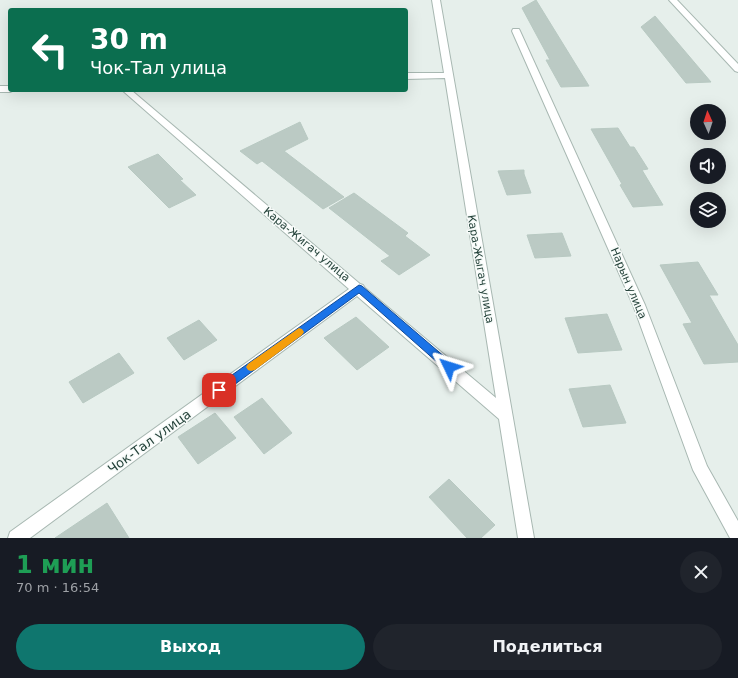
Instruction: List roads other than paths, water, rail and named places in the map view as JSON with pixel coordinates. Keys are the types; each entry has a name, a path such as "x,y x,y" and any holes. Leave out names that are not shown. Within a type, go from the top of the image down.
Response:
{"street":[{"name":"Кара-Жыгач улица","path":"436,0 526,538"},
{"path":"673,0 738,68"},
{"name":"Нарын улица","path":"516,31 639,304 702,470 738,537"},
{"path":"408,76 449,75"},
{"name":"Кара-Жигач улица","path":"128,92 359,288 506,416"},
{"name":"Чок-Тал улица","path":"16,538 359,288"}]}
